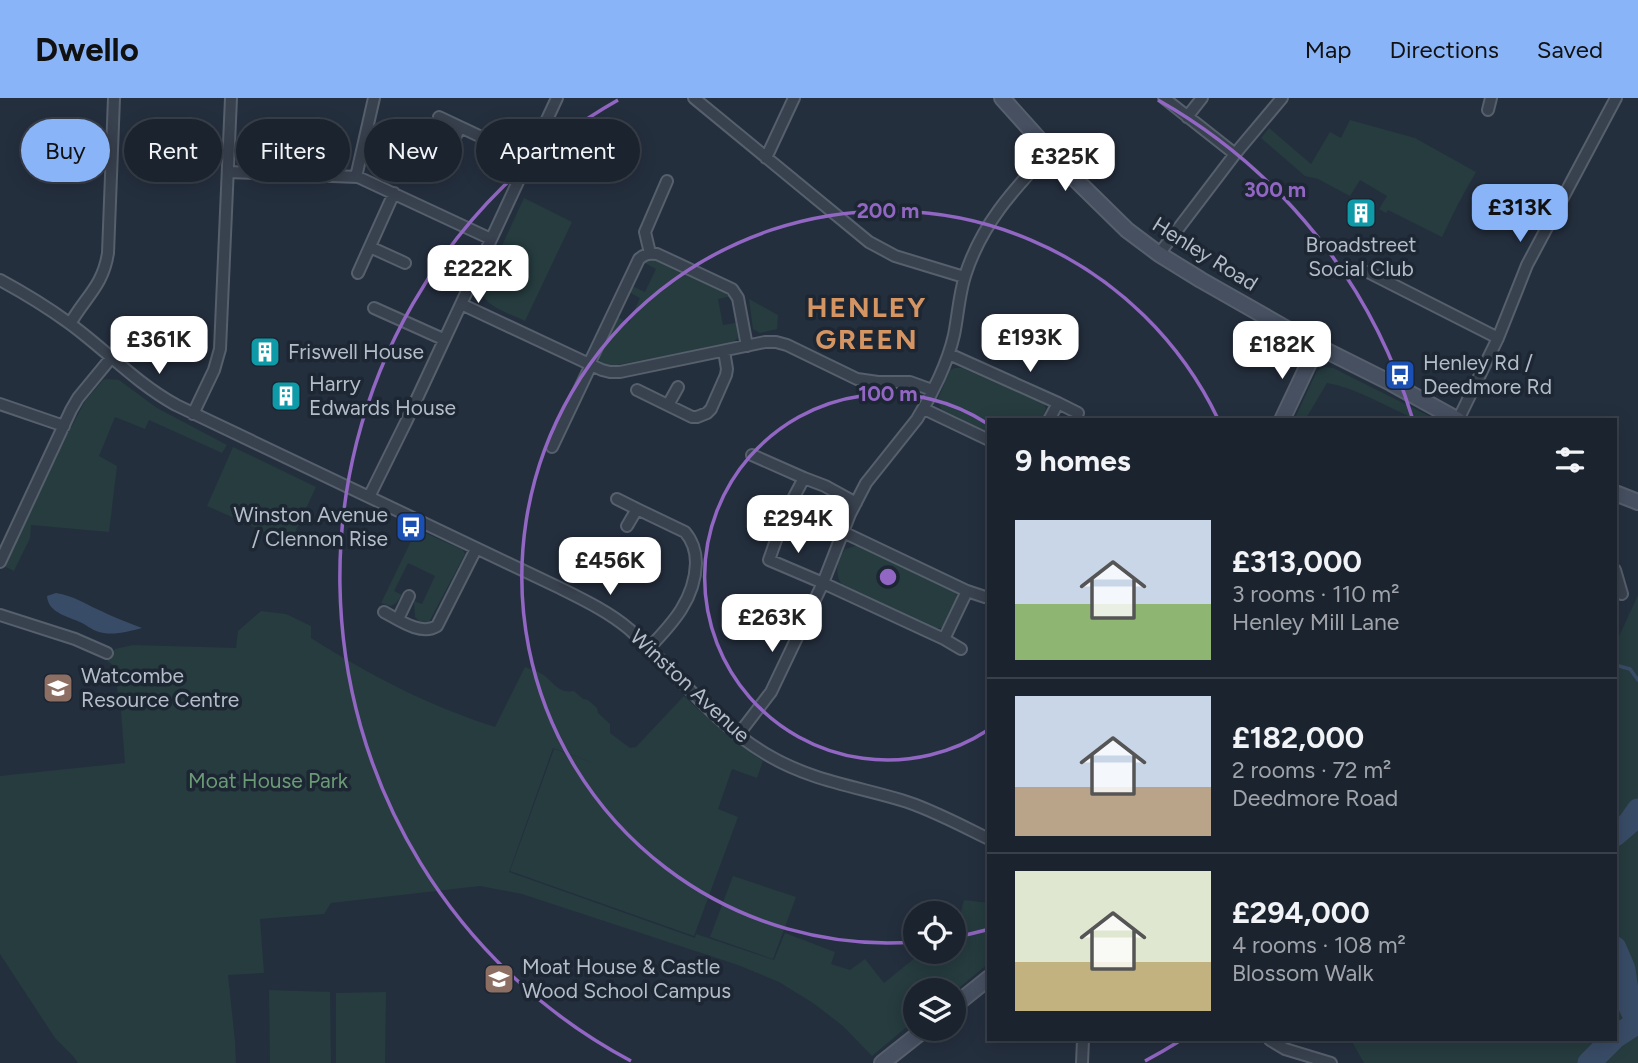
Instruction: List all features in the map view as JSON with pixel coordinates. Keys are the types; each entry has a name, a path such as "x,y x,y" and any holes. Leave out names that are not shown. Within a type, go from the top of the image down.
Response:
{"main road":[{"name":"Henley Road","path":"1002,98 1049,152 1127,230 1159,254 1317,346 1454,418"},
{"path":"1283,418 1317,346"},
{"path":"1617,494 1638,502"},
{"path":"966,996 987,980"},
{"path":"882,1063 910,1041"}],"street":[{"path":"70,324 100,281 106,267 114,98"},
{"path":"193,414 214,370 220,349 231,98"},
{"path":"356,177 374,98"},
{"path":"547,119 557,98"},
{"path":"694,98 869,242 895,256 964,277"},
{"path":"766,158 794,98"},
{"path":"1164,98 1236,155"},
{"path":"1186,117 1202,98"},
{"path":"1159,254 1282,98"},
{"path":"1488,110 1491,98"},
{"path":"1459,418 1498,338 1527,265 1616,98"},
{"path":"439,117 443,119"},
{"path":"738,736 771,692 823,583 856,503 874,472 924,409 949,354 964,277 977,245 1000,206 1049,152"},
{"path":"228,172 356,177 491,239"},
{"path":"650,253 645,232 667,181"},
{"path":"369,497 517,182"},
{"path":"358,273 394,194"},
{"path":"370,247 405,263"},
{"path":"552,447 639,260 645,255 657,254 727,285 736,292 747,346"},
{"path":"1368,272 1498,338"},
{"name":"Winston Avenue","path":"0,280 42,304 156,393 193,414 560,588 606,613 649,648 738,736 766,755 802,773 905,801 987,838"},
{"path":"461,304 610,372 776,342 857,379 910,382 932,390"},
{"path":"374,308 443,339"},
{"path":"637,390 692,417 707,414 726,375 724,351"},
{"path":"949,354 1078,413"},
{"path":"1,556 78,398 111,358"},
{"path":"668,405 678,387"},
{"path":"1050,418 1058,403"},
{"path":"0,404 64,426"},
{"path":"924,409 987,439"},
{"path":"752,455 825,486 856,503"},
{"path":"804,478 784,517 769,560 961,649"},
{"path":"617,499 685,532 690,537 696,557 695,580 687,602 649,648"},
{"path":"627,526 637,509"},
{"path":"843,532 985,597"},
{"path":"384,612 423,631 430,631 437,626 476,549"},
{"path":"1617,577 1622,594"},
{"path":"944,639 967,591"},
{"path":"398,619 409,596"},
{"path":"0,615 75,639 107,653"},
{"path":"1082,1063 1083,1041"},
{"path":"1272,1041 1285,1049 1331,1063"}],"green space":[{"path":"1350,120 1415,138 1476,172 1442,237 1388,210 1386,213 1379,209 1387,196 1360,180 1350,196 1318,179 1305,176 1261,138 1269,128 1311,164 1330,132 1341,138"},
{"path":"524,198 572,222 525,321 493,306 483,297 481,291"},
{"path":"653,257 729,291 732,296 718,299 723,325 736,323 738,338 732,343 604,366 599,359 617,317 629,323 640,298 629,292 632,286 645,292 656,269 643,262 646,258"},
{"path":"749,299 778,315 777,329 760,333 753,329"},
{"path":"1325,367 1333,368 1433,418 1409,418 1368,397 1327,383 1306,418 1295,418 1317,371"},
{"path":"962,368 1043,403 1046,408 1043,418 987,418 987,432 941,409 938,399 950,370"},
{"path":"103,380 119,380 157,408 227,445 222,453 149,420 145,429 115,417 99,456 117,466 109,532 31,525 30,538 14,571 4,566 4,560 30,514 85,401"},
{"path":"233,447 316,487 290,543 207,506"},
{"path":"423,532 463,550 465,554 428,624 421,623 415,617 414,601 422,604 435,576 408,563 394,591 402,595 391,606 381,603 414,535"},
{"path":"859,545 955,590 956,604 946,627 935,629 842,585 837,571 840,558 845,549"},
{"path":"1638,595 1638,1063 1364,1063 1352,1041 1617,1041 1617,641"},
{"name":"Moat House Park","path":"261,611 286,614 311,626 311,638 378,677 446,709 495,727 525,667 542,674 560,689 574,691 588,700 610,724 610,733 630,748 636,747 684,696 722,730 763,761 757,778 732,769 718,809 738,817 694,936 510,871 554,749 594,763 553,748 509,872 695,938 696,934 774,960 785,933 835,952 831,964 850,970 865,959 884,983 907,964 966,964 964,900 987,903 987,965 966,982 966,978 903,978 903,1030 872,1056 843,1026 779,982 738,965 522,894 480,886 331,903 324,914 260,919 264,973 228,975 236,1063 78,1063 55,1038 0,954 0,776 125,763 121,711 113,665 107,661 115,649 133,645 236,648 238,631"},
{"path":"733,876 796,897 773,959 710,937"},
{"path":"269,990 330,992 331,1063 270,1063"},
{"path":"386,992 385,1063 336,1063 336,993"}],"water":[{"path":"56,593 142,628 113,633 96,631 51,607 47,596"}],"waterway":[{"path":"1617,666 1630,669 1638,680"},
{"path":"1617,833 1638,810"},
{"path":"1617,953 1624,969 1629,1005 1637,1021 1617,1036"},
{"path":"1589,1063 1611,1041"}],"place":[{"name":"Broadstreet Social Club","path":"1361,213"},
{"name":"Friswell House","path":"265,352"},
{"name":"Henley Rd / Deedmore Rd","path":"1400,375"},
{"name":"Harry Edwards House","path":"286,396"},
{"name":"Winston Avenue / Clennon Rise","path":"411,527"},
{"name":"Watcombe Resource Centre","path":"58,688"},
{"name":"Moat House & Castle Wood School Campus","path":"499,979"}],"district":[{"name":"HENLEY GREEN","path":"867,323"}]}
